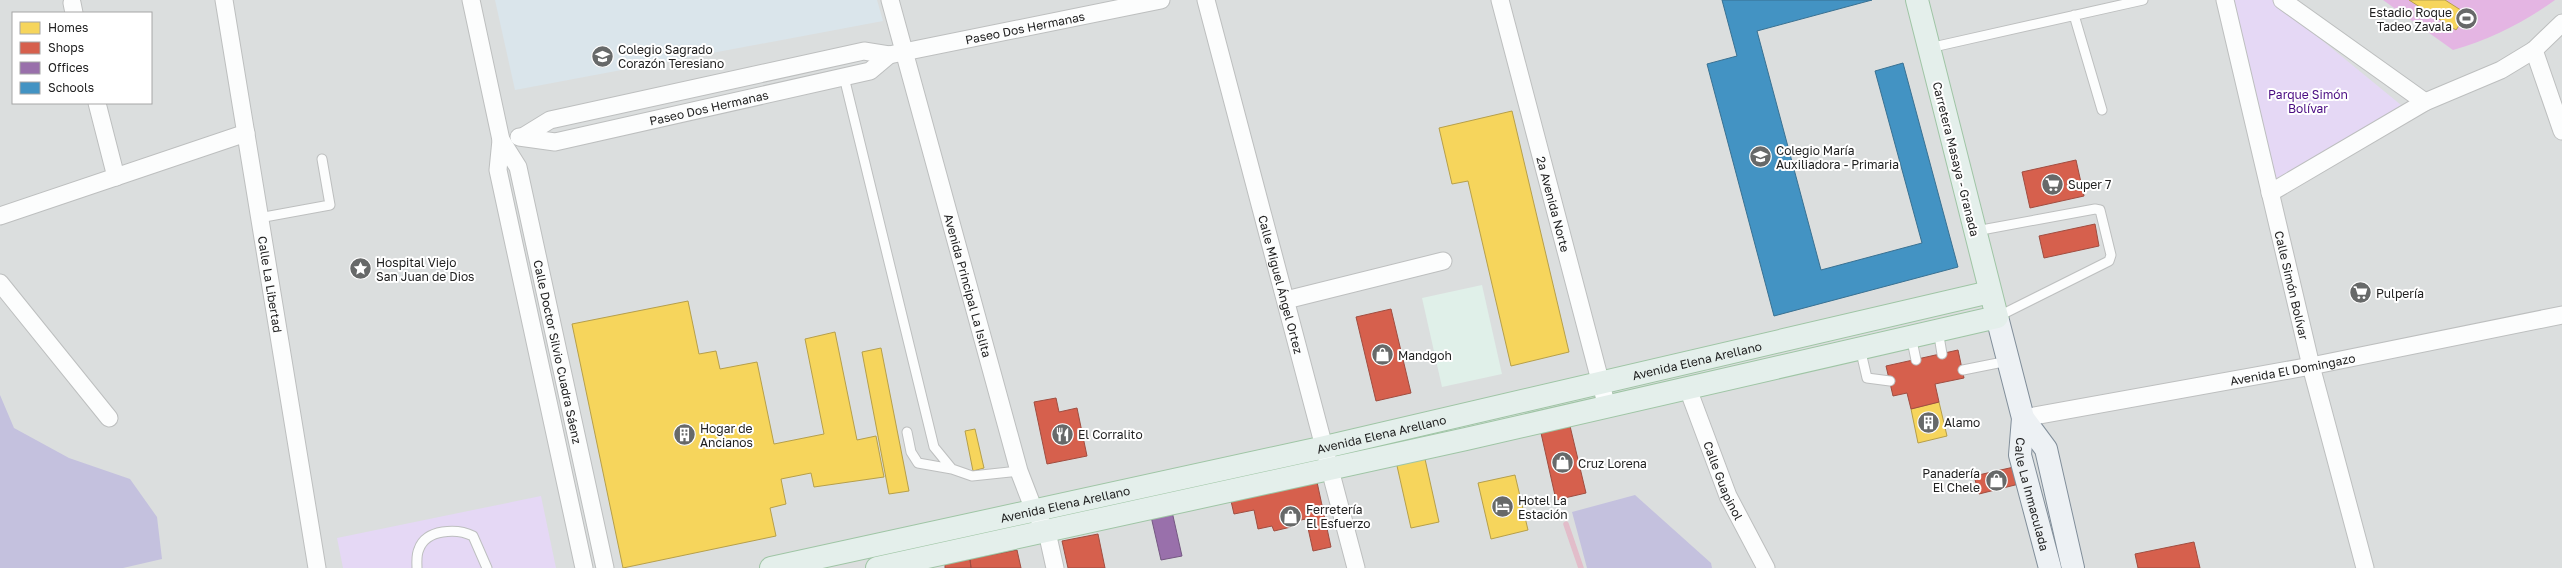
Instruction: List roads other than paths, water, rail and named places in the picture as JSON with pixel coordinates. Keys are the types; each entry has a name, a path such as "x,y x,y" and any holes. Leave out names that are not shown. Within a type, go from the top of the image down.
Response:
{"highway":[{"name":"Carretera Masaya - Granada","path":"1917,0 1997,317"},
{"name":"Avenida Elena Arellano","path":"771,568 821,563 1034,510 1325,447 1990,292"},
{"name":"Avenida Elena Arellano","path":"877,568 1331,470 1997,317"},
{"path":"1754,347 1760,372"},
{"path":"1459,415 1466,439"},
{"path":"1171,480 1177,504"}],"main road":[{"name":"Calle La Inmaculada","path":"1997,317 2010,361 2023,418 2020,455 2050,568"},
{"name":"Calle La Inmaculada","path":"2023,418 2046,449 2074,568"}],"street":[{"name":"Calle La Libertad","path":"224,0 317,568"},
{"name":"Calle Doctor Silvio Cuadra Sáenz","path":"471,0 501,140 498,170 584,568"},
{"name":"Avenida Principal La Islita","path":"890,0 896,53 1019,471 1034,510 1047,532 1055,568"},
{"name":"Paseo Dos Hermanas","path":"524,136 550,120 864,51 896,53 1161,0"},
{"name":"Calle Miguel Ángel Ortez","path":"1206,0 1356,568"},
{"name":"2a Avenida Norte","path":"1500,0 1607,407"},
{"name":"Calle Simón Bolívar","path":"2225,0 2311,366 2365,568"},
{"path":"2282,0 2425,102"},
{"path":"2270,193 2425,102 2501,70 2534,50 2562,23"},
{"path":"2534,50 2562,131"},
{"name":"Paseo Dos Hermanas","path":"501,140 524,136 554,142 870,71 896,53"},
{"path":"97,104 116,177"},
{"path":"0,216 246,133"},
{"name":"Calle Doctor Silvio Cuadra Sáenz","path":"501,140 518,166 605,568"},
{"path":"518,262 538,258"},
{"path":"1286,300 1443,261"},
{"path":"0,283 109,418"},
{"name":"Avenida El Domingazo","path":"2023,418 2311,366 2562,315"},
{"name":"Calle Guapinol","path":"1688,389 1728,496 1766,568"},
{"path":"553,428 574,425"}],"lane":[{"path":"1928,48 2143,0"},
{"path":"2074,15 2102,110"},
{"path":"844,77 934,447 952,469"},
{"path":"259,218 330,205 322,159"},
{"path":"1975,231 2095,208 2100,210 2111,255 2109,261 1997,317"},
{"path":"1938,330 1942,354"},
{"path":"1911,336 1916,360"},
{"path":"1860,348 1867,378 1890,381"},
{"path":"1963,370 2010,361"},
{"path":"907,432 911,452 918,463 952,469 972,476 1019,471"},
{"path":"417,568 419,548 425,540 435,534 464,531 475,540 487,568"}],"waterway":[{"path":"1566,524 1581,568"}],"place":[{"name":"Estadio Roque Tadeo Zavala","path":"2467,19"},
{"name":"Colegio Sagrado Corazón Teresiano","path":"603,56"},
{"name":"Colegio María Auxiliadora - Primaria","path":"1761,157"},
{"name":"Super 7","path":"2053,184"},
{"name":"Hospital Viejo San Juan de Dios","path":"360,269"},
{"name":"Pulpería","path":"2360,293"},
{"name":"Mandgoh","path":"1383,355"},
{"name":"Alamo","path":"1929,422"},
{"name":"El Corralito","path":"1062,434"},
{"name":"Hogar de Ancianos","path":"684,435"},
{"name":"Cruz Lorena","path":"1563,463"},
{"name":"Panadería El Chele","path":"1996,480"},
{"name":"Hotel La Estación","path":"1503,507"},
{"name":"Ferretería El Esfuerzo","path":"1290,516"}],"park label":[{"name":"Parque Simón Bolívar","path":"2308,101"}]}
